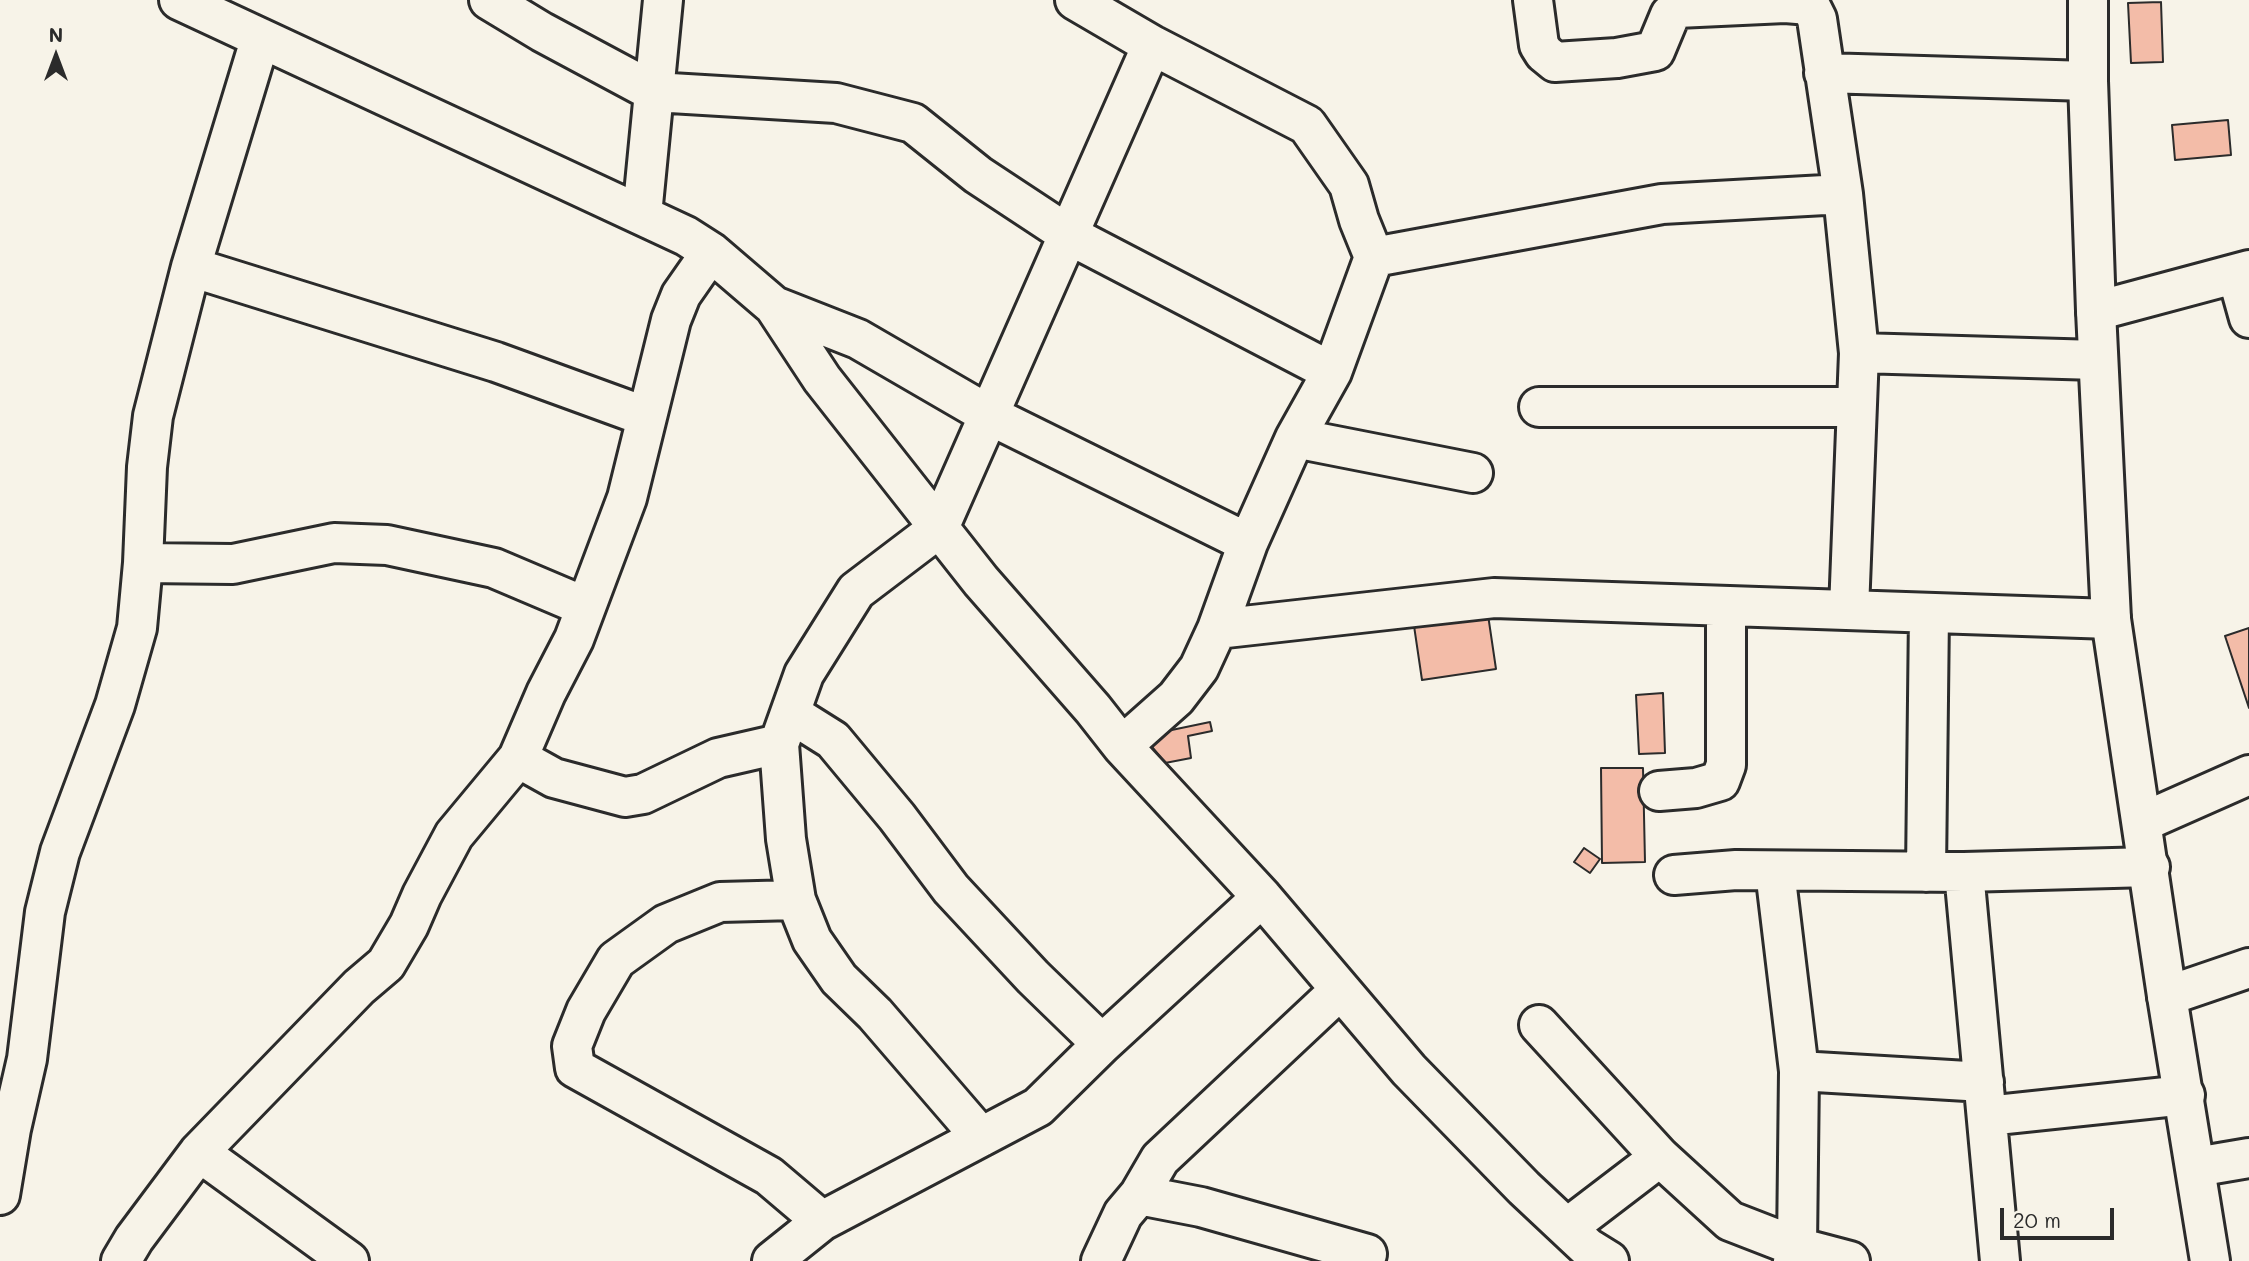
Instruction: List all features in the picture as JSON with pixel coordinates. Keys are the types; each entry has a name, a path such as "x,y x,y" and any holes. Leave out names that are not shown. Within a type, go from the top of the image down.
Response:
{"street":[{"path":"489,0 542,32 654,92 836,103 913,123 978,175 1069,235 1332,372"},
{"path":"642,215 663,0"},
{"path":"1075,0 1152,45 1307,125 1349,185 1374,257 1332,372 1295,438 1248,542 1217,629 1199,668 1176,698 1122,747"},
{"path":"1533,0 1539,45 1555,62 1617,58 1655,51 1670,15 1677,8 1784,3 1810,5 1817,19 1843,194 1859,353 1849,610"},
{"path":"2088,0 2095,311 2111,619 2150,867 2167,996 2210,1261"},
{"path":"186,2 260,40 642,215 685,236 710,252 774,306 822,379 981,581 1093,709 1122,747 1262,897 1409,1070 1587,1250 1660,1157"},
{"path":"0,1195 27,1059 45,912 60,852 115,705 137,628 147,467 153,416 191,267 260,40"},
{"path":"981,1137 875,1014 839,979 812,940 796,900 786,839 784,729 804,674 856,591 939,527 1152,45"},
{"path":"1824,73 2088,81"},
{"path":"1374,257 1662,204 1843,194"},
{"path":"121,1261 134,1239 199,1152 359,987 386,964 409,925 454,835 518,758 546,693 574,639 626,498 671,320 681,295 710,252"},
{"path":"191,267 496,362 647,417"},
{"path":"2095,311 2243,272 2249,318"},
{"path":"774,306 858,339 989,415 1248,542"},
{"path":"1859,353 2097,360"},
{"path":"1539,407 1856,407"},
{"path":"1295,438 1473,473"},
{"path":"143,563 233,564 334,542 387,545 495,568 586,607"},
{"path":"1217,629 1494,598 2111,619"},
{"path":"1659,791 1696,788 1720,781 1726,765 1726,606"},
{"path":"1926,872 1929,613"},
{"path":"518,758 554,778 625,797 643,794 784,729 833,740 897,817 951,889 1033,977 1102,1044"},
{"path":"2143,822 2249,775"},
{"path":"1674,875 1736,870 1964,872 2150,867"},
{"path":"1775,871 1798,1071 1795,1254"},
{"path":"1964,872 2000,1261"},
{"path":"772,1261 822,1221 1038,1107 1102,1044 1262,897"},
{"path":"796,900 720,902 666,924 616,960 586,1011 572,1046 575,1068 769,1176 822,1221"},
{"path":"2167,996 2249,968"},
{"path":"1101,1261 1123,1214 1139,1195 1160,1159 1340,990"},
{"path":"1539,1026 1660,1157 1730,1221 1795,1254 1850,1261"},
{"path":"1798,1071 1986,1099 2185,1095"},
{"path":"199,1152 349,1261"},
{"path":"2196,1167 2249,1158"},
{"path":"1139,1195 1201,1208 1367,1254"}],"building":[{"path":"2161,2 2163,62 2131,63 2128,3"},
{"path":"2228,120 2231,155 2175,160 2172,125"},
{"path":"1487,608 1496,669 1422,680 1413,619"},
{"path":"2249,628 2249,708 2225,636"},
{"path":"1663,693 1665,753 1639,754 1636,695"},
{"path":"1210,722 1212,731 1188,736 1191,758 1165,763 1143,736"},
{"path":"1601,768 1643,768 1645,862 1602,863"},
{"path":"1584,848 1600,859 1590,873 1574,862"}]}
